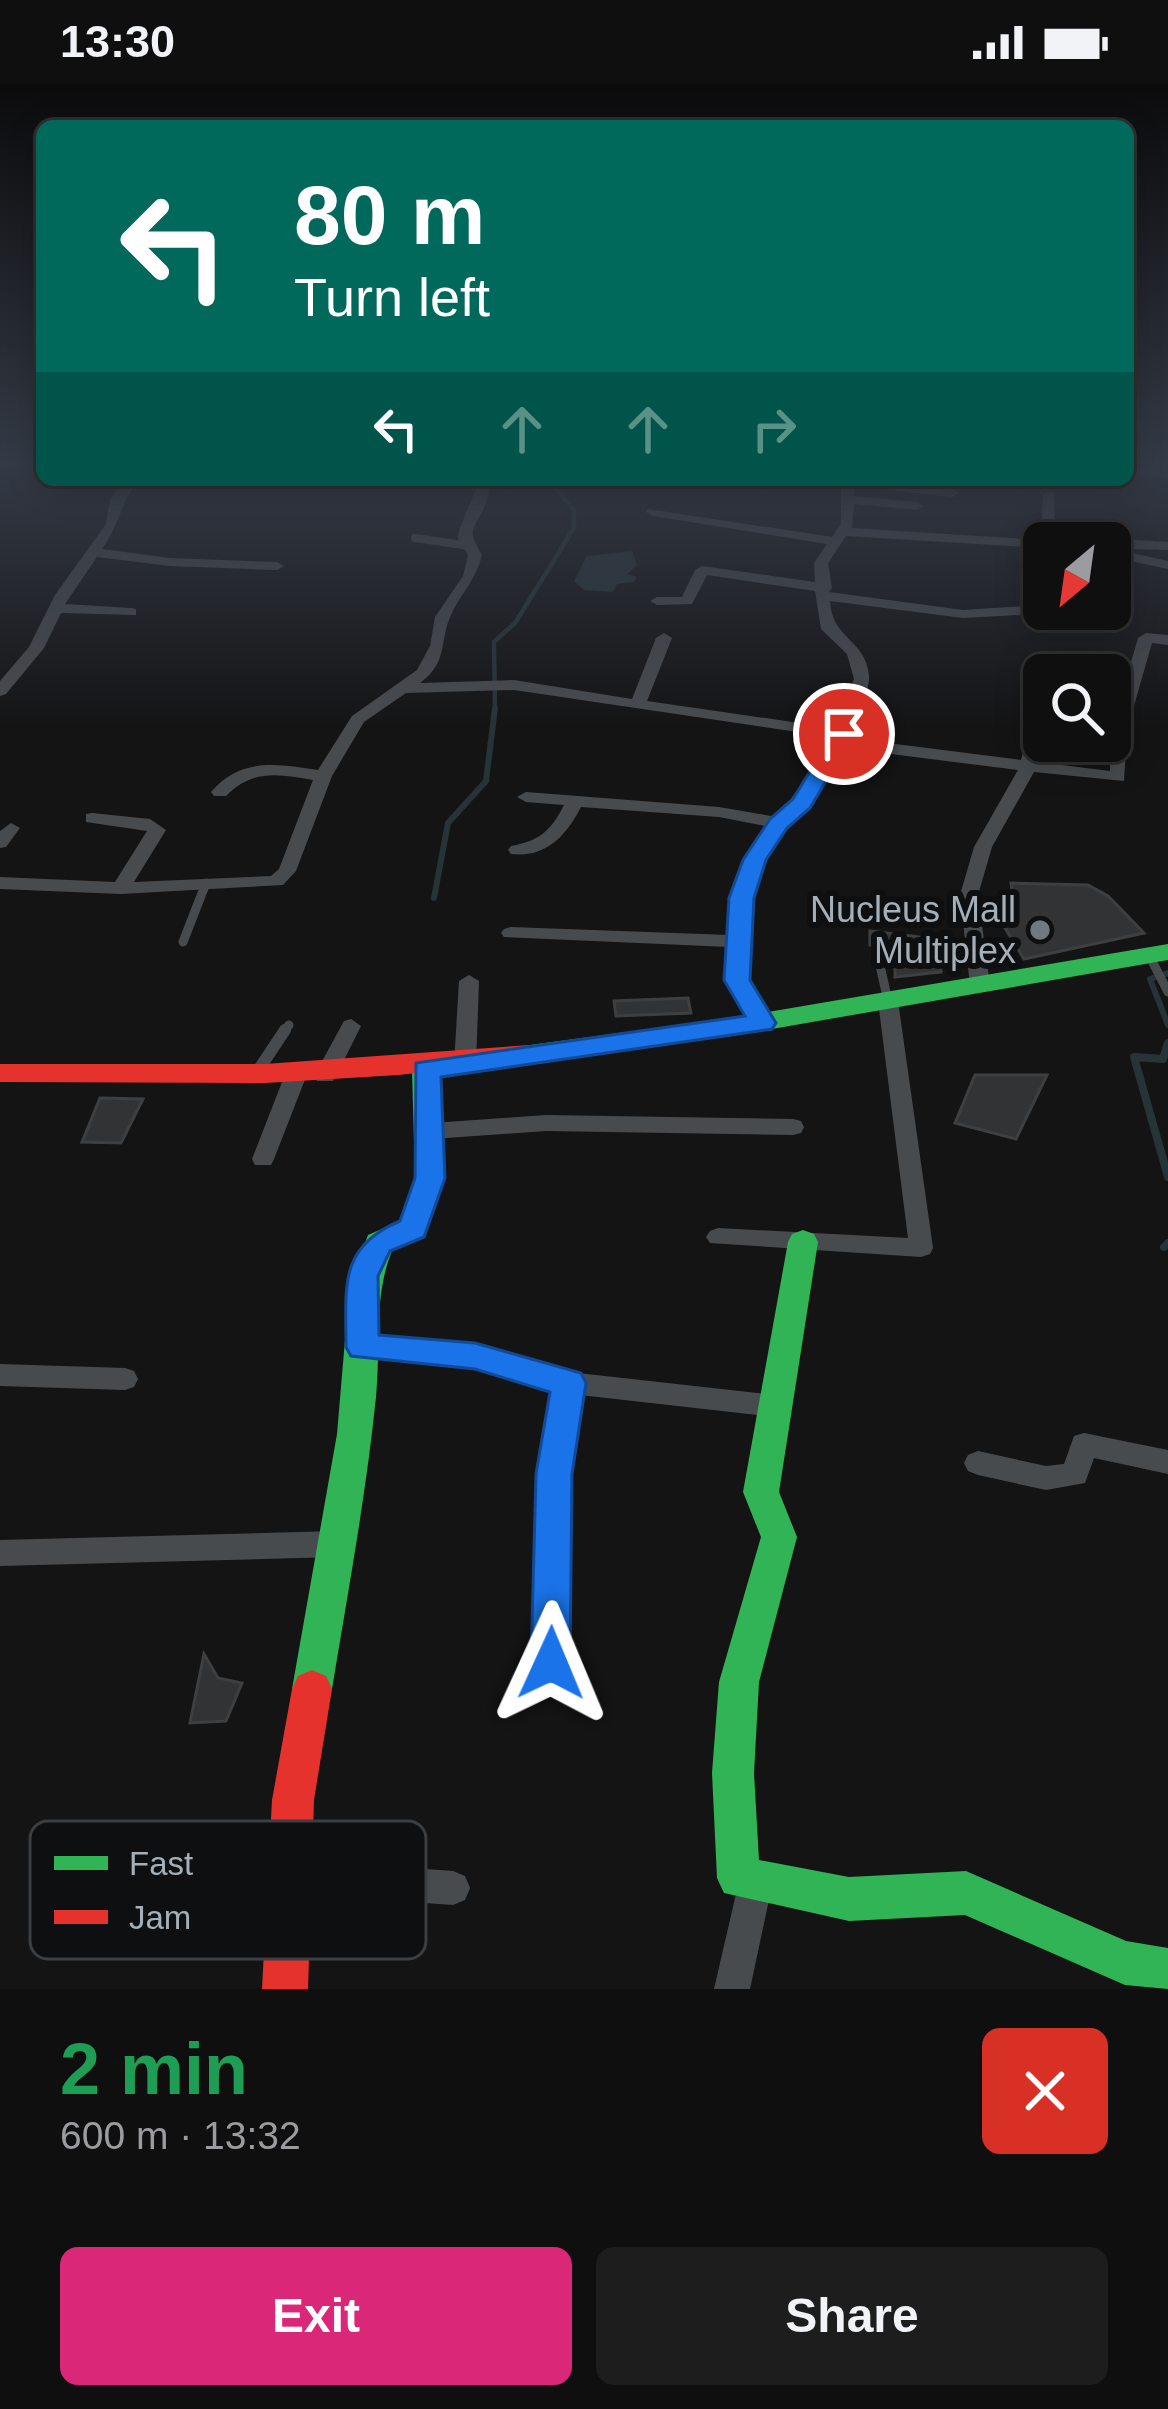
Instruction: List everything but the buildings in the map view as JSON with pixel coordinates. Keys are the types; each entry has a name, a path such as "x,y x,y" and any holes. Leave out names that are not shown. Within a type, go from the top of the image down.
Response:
{"main road":[{"path":"0,1073 295,1077 426,1070 763,1023 1158,958"},
{"path":"291,1821 363,1347 362,1276 379,1243 413,1228 430,1178 432,1131 426,1070"},
{"path":"803,1241 761,1492 779,1537 739,1682 733,1773 740,1878 849,1899 966,1893 1125,1963 1168,1970"}],"street":[{"path":"0,883 121,888 276,881 287,871 323,776 358,719 423,673 438,646 442,616 470,576 473,550"},
{"path":"763,1023 737,980 736,940 754,860 778,824 802,803 841,738 862,679 854,652 828,629 821,563 831,550"},
{"path":"0,691 36,648 54,608 93,552 277,566"},
{"path":"1131,557 1168,565"},
{"path":"657,601 687,601 702,570 963,614 1023,611"},
{"path":"54,608 131,612"},
{"path":"638,705 664,638"},
{"path":"400,688 514,685 1028,767 1118,777 1119,730 1146,638 1168,640"},
{"path":"980,985 969,896 983,847 1029,762"},
{"path":"220,792 235,774 252,767 323,776"},
{"path":"526,797 719,812 778,824"},
{"path":"517,850 541,849 550,842 574,801"},
{"path":"92,818 151,824 158,830 121,888"},
{"path":"511,933 736,940"},
{"path":"465,1064 469,981"},
{"path":"718,1237 920,1248 888,1001"},
{"path":"325,1076 351,1026"},
{"path":"263,1160 295,1077"},
{"path":"432,1131 546,1123 793,1127"},
{"path":"363,1347 475,1356 569,1383 776,1406"},
{"path":"0,1375 125,1379"},
{"path":"551,1663 554,1474 569,1383"},
{"path":"977,1463 1046,1478 1075,1475 1084,1444 1168,1462"},
{"path":"0,1552 336,1544"},
{"path":"732,1989 756,1881"},
{"path":"426,1887 453,1888"}],"lane":[{"path":"183,943 206,883"},
{"path":"1158,958 1166,986"},
{"path":"879,961 888,1001"},
{"path":"254,1077 289,1025"}],"shaded area":[{"path":"632,551 637,565 627,574 636,577 634,582 617,584 613,592 584,590 574,581 587,556"}],"waterway":[{"path":"495,708 494,642 515,623 560,550"},
{"path":"434,898 448,823 486,781 495,708"},
{"path":"1168,973 1150,979 1168,1025"},
{"path":"1168,1043 1163,1059 1134,1057 1168,1177"},
{"path":"1164,1247 1168,1243"}],"traffic: fast":[{"path":"530,1054 732,1027 1168,952"},
{"path":"312,1689 354,1434 366,1281 379,1243 413,1228 430,1178 426,1070"},
{"path":"803,1242 761,1492 779,1537 739,1682 733,1773 739,1878 849,1899 966,1893 1125,1963 1168,1970"}],"traffic: jam":[{"path":"0,1073 265,1073 530,1054"},
{"path":"292,1821 312,1689"},
{"path":"285,1989 286,1959"}],"place":[{"name":"Nucleus Mall Multiplex","path":"1040,930"}],"route":[{"path":"551,1663 554,1474 569,1383 475,1356 363,1347 362,1276 379,1243 413,1228 430,1178 432,1131 426,1070 763,1023 737,980 741,898 754,860 778,824 802,803 844,734"}]}
